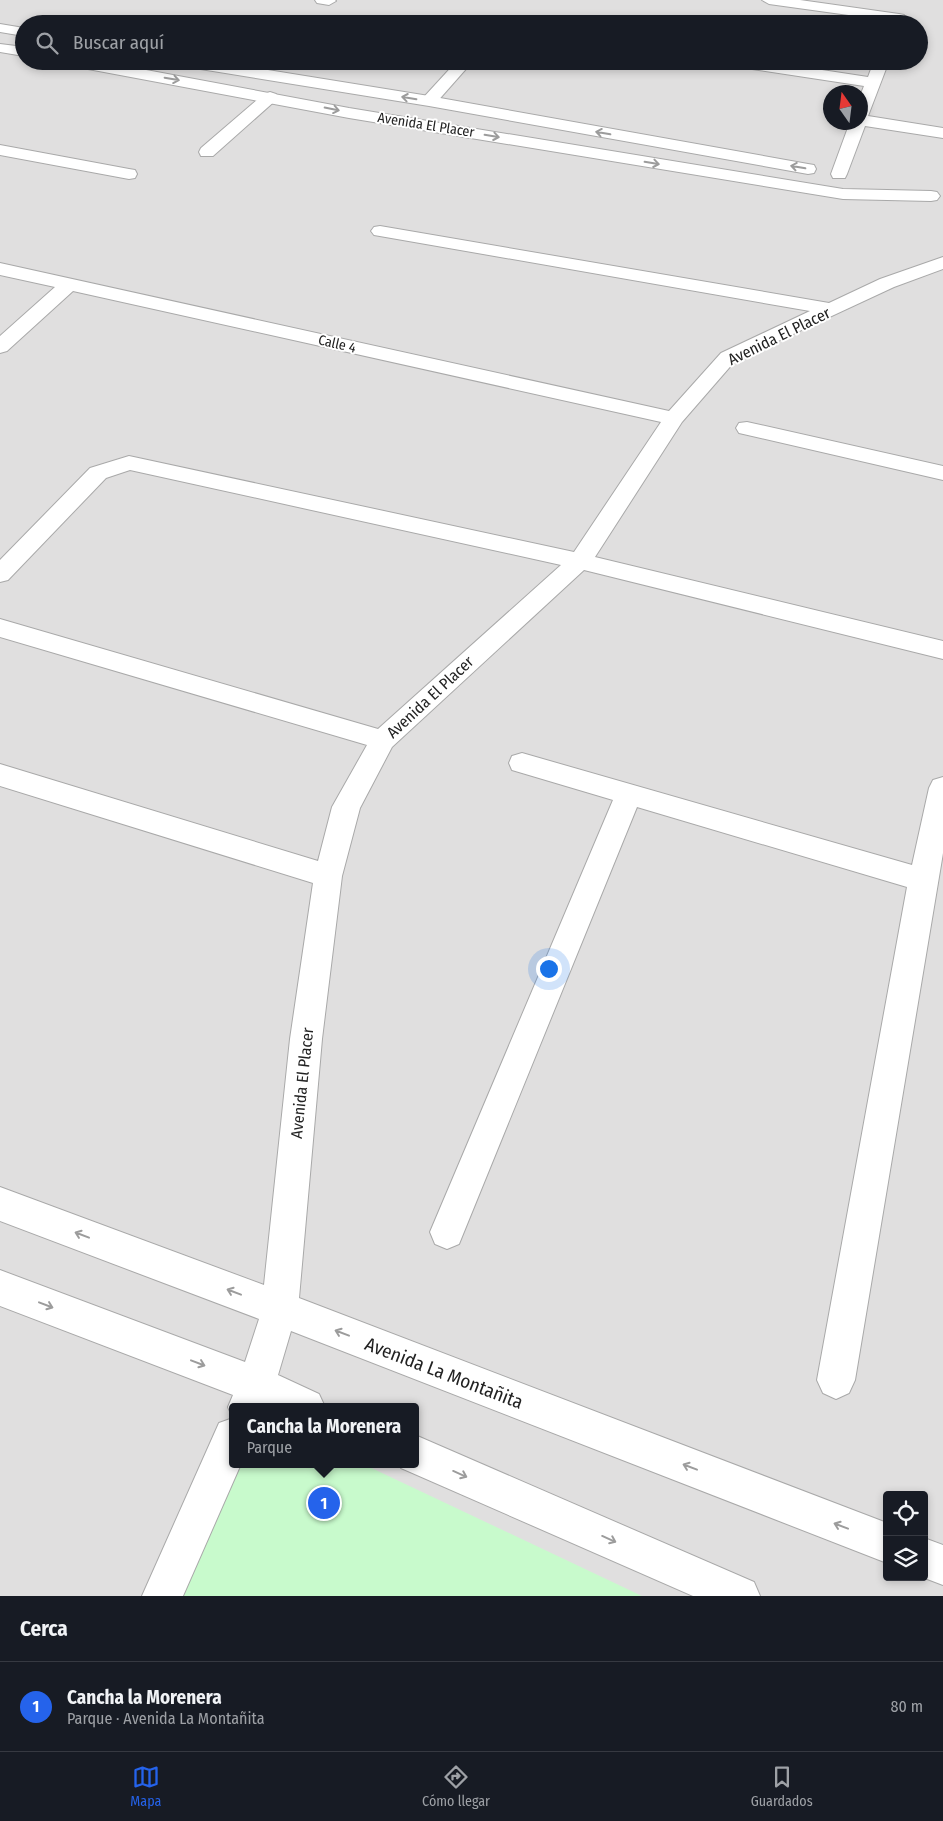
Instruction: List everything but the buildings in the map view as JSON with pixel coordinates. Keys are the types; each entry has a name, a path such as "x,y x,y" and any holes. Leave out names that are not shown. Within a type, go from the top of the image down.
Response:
{"street":[{"path":"768,0 884,15"},
{"path":"0,28 15,30"},
{"path":"0,48 15,50"},
{"name":"Avenida El Placer","path":"122,70 350,113 843,194 937,198"},
{"name":"Avenida El Placer","path":"238,70 429,101 850,177 937,198"},
{"path":"429,101 458,70"},
{"path":"790,70 874,83"},
{"path":"868,99 879,70"},
{"path":"207,152 270,97"},
{"path":"868,121 943,133"},
{"path":"850,177 858,130"},
{"path":"0,150 129,174"},
{"path":"380,231 832,309"},
{"name":"Avenida El Placer","path":"251,1396 280,1310 306,1039 328,876 346,807 384,740 580,561 674,418 728,357 887,283 943,263"},
{"name":"Calle 4","path":"0,268 674,418"},
{"path":"0,346 69,284"},
{"path":"747,428 943,474"},
{"path":"0,574 98,473 129,463 580,561 943,650"},
{"path":"0,628 384,740"},
{"path":"522,763 923,880"},
{"path":"0,775 328,876"},
{"path":"836,1380 923,880 943,788"},
{"path":"447,1232 629,794"},
{"name":"Avenida La Montañita","path":"0,1204 883,1541"},
{"path":"0,1288 251,1396 286,1403"},
{"path":"162,1596 229,1447"},
{"path":"419,1456 740,1596"},
{"path":"928,1559 943,1565"}],"shaded area":[{"path":"0,0 943,0 943,1596 0,1596"}],"green space":[{"path":"231,1468 371,1468 642,1596 159,1596"}],"place":[{"name":"Cancha la Morenera","path":"324,1503"}]}
